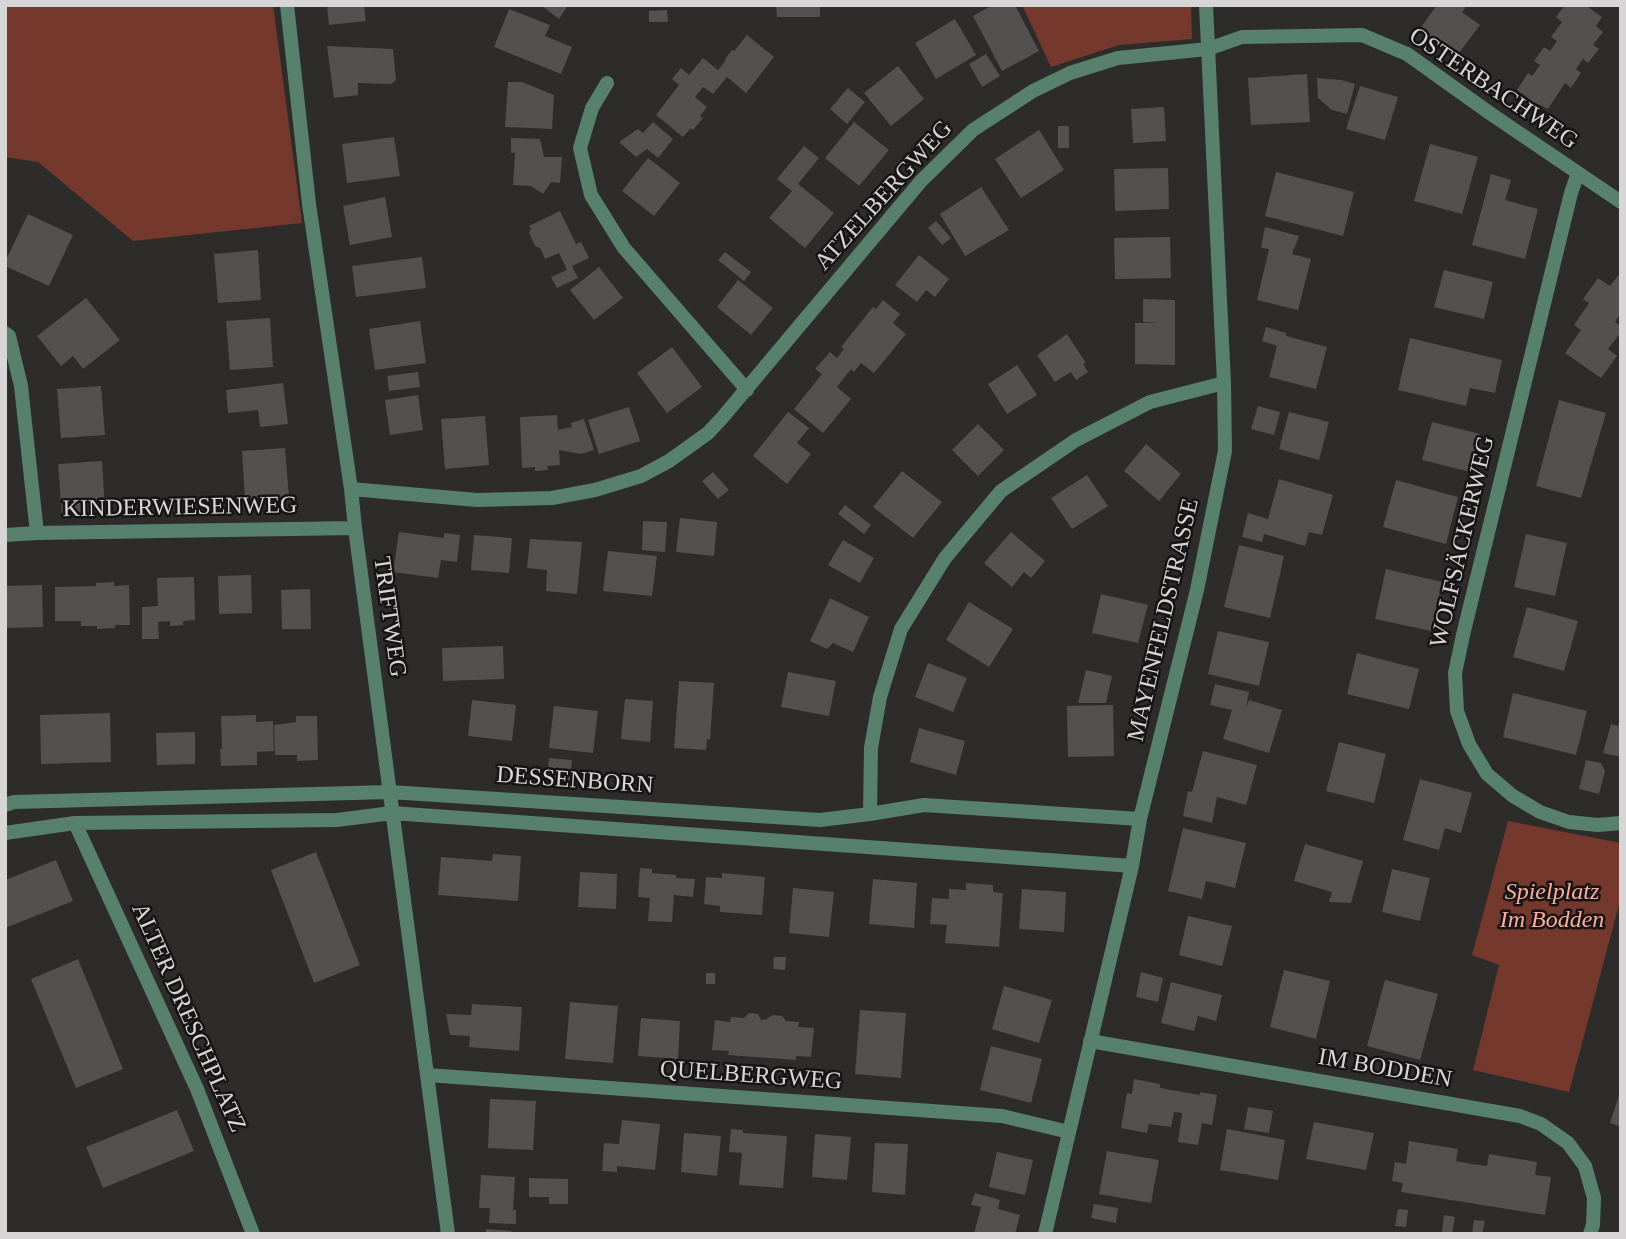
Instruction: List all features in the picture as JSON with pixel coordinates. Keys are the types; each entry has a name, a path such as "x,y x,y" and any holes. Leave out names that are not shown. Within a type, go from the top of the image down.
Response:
{"street":[{"name":"TRIFTWEG","path":"287,5 309,204 351,489 448,1234"},
{"name":"MAYENFELDSTRASSE","path":"1045,1234 1132,866 1140,819 1197,590 1225,452 1206,5"},
{"name":"OSTERBACHWEG","path":"1208,49 1242,37 1362,35 1407,54 1621,202"},
{"name":"ATZELBERGWEG","path":"351,489 477,500 552,498 595,491 641,475 669,461 708,433 921,181 973,130 1033,91 1070,74 1118,58 1208,49"},
{"path":"607,83 592,108 580,148 591,195 624,248 747,390"},
{"name":"WOLFSÄCKERWEG","path":"1578,173 1463,635 1455,673 1457,711 1469,744 1487,774 1513,796 1541,812 1569,822 1598,825 1621,823"},
{"path":"5,333 9,336 21,386 37,533"},
{"path":"870,814 871,748 880,697 901,629 945,558 1001,491 1076,440 1150,402 1224,383"},
{"name":"KINDERWIESENWEG","path":"5,536 37,533 355,528"},
{"name":"DESSENBORN","path":"5,804 390,792 820,820 924,805 1140,819"},
{"name":"DESSENBORN","path":"5,832 75,823 337,820 392,813 1132,866"},
{"name":"ALTER DRESCHPLATZ","path":"75,823 197,1089 253,1234"},
{"name":"IM BODDEN","path":"1090,1041 1520,1116 1541,1124 1567,1143 1585,1166 1594,1198 1590,1234"},
{"name":"QUELBERGWEG","path":"427,1075 1002,1116 1069,1132"}],"green space":[{"path":"5,5 273,5 302,223 133,241 38,162 5,157"},
{"path":"1022,5 1191,5 1192,39 1119,45 1051,67"},
{"name":"Spielplatz Im Bodden","path":"1508,821 1621,843 1621,897 1569,1092 1473,1070 1499,965 1472,955"}],"building":[{"path":"327,5 364,5 366,21 329,25"},
{"path":"541,5 568,5 559,19"},
{"path":"776,5 820,5 820,17 777,17"},
{"path":"993,5 1015,5 1039,51 1002,71 973,16"},
{"path":"1437,5 1467,5 1462,12 1480,25 1456,57 1419,30"},
{"path":"1565,5 1585,5 1602,17 1596,26 1603,32 1593,45 1599,49 1588,63 1583,59 1576,69 1581,73 1571,88 1565,83 1548,109 1517,90 1528,73 1532,76 1540,65 1534,61 1544,47 1550,51 1557,41 1551,37 1562,22 1556,17"},
{"path":"509,9 550,25 545,36 572,47 561,74 494,47"},
{"path":"667,10 668,22 649,22 649,11"},
{"path":"955,19 976,55 936,79 915,43"},
{"path":"747,35 774,57 746,93 727,77 713,94 703,87 695,97 707,107 700,116 703,118 683,137 656,115 679,85 672,79 681,68 689,75 703,58 718,70"},
{"path":"327,46 393,49 396,80 391,84 358,83 358,95 334,98"},
{"path":"986,54 1000,76 982,87 969,64"},
{"path":"898,66 924,99 891,126 864,93"},
{"path":"1307,74 1310,122 1251,125 1248,78"},
{"path":"1317,78 1355,84 1347,114 1332,110 1318,98"},
{"path":"508,82 522,82 554,95 552,129 505,127"},
{"path":"1360,86 1398,97 1385,140 1346,129"},
{"path":"848,88 865,102 847,124 830,109"},
{"path":"1164,107 1166,141 1133,143 1131,109"},
{"path":"653,122 673,139 658,158 647,149 636,157 619,142 638,129 643,133"},
{"path":"854,122 889,150 859,186 825,158"},
{"path":"1058,126 1069,126 1069,148 1058,148"},
{"path":"1039,130 1064,170 1021,198 995,159"},
{"path":"394,137 400,176 347,183 342,144"},
{"path":"511,138 540,139 544,157 562,157 560,183 551,182 543,194 531,186 513,185 515,153 511,153"},
{"path":"1430,144 1478,157 1462,214 1414,201"},
{"path":"804,146 819,158 798,184 834,213 805,248 769,218 792,191 777,179"},
{"path":"648,158 680,183 654,216 622,191"},
{"path":"1168,168 1169,209 1115,211 1114,169"},
{"path":"1276,172 1354,192 1343,236 1265,216"},
{"path":"1491,174 1511,180 1505,200 1538,209 1525,259 1472,245"},
{"path":"981,187 1009,230 965,256 940,214"},
{"path":"385,197 392,237 350,245 343,206"},
{"path":"560,211 576,244 581,242 589,258 572,266 578,278 557,288 551,277 567,270 559,253 545,259 540,248 535,246 529,226"},
{"path":"28,214 73,235 49,286 5,266"},
{"path":"936,221 951,238 942,245 928,228"},
{"path":"1265,227 1299,236 1292,254 1311,259 1298,310 1257,300 1269,249 1261,248"},
{"path":"1170,237 1171,278 1115,279 1114,238"},
{"path":"258,250 261,300 218,303 214,254"},
{"path":"725,252 751,272 744,281 718,260"},
{"path":"919,255 949,279 935,297 926,290 917,302 895,285"},
{"path":"422,257 426,288 356,297 352,266"},
{"path":"599,267 623,298 594,320 570,290"},
{"path":"1444,270 1493,282 1484,319 1434,307"},
{"path":"1621,272 1621,313 1615,322 1621,326 1621,332 1608,349 1617,356 1601,378 1565,353 1581,330 1574,325 1589,303 1583,299 1598,278 1610,286"},
{"path":"738,280 773,308 751,335 717,307"},
{"path":"86,298 120,340 83,369 73,356 61,366 37,336"},
{"path":"1143,299 1175,300 1175,365 1135,364 1135,323 1159,323 1143,322"},
{"path":"883,300 900,314 893,323 906,334 874,373 861,363 854,372 851,369 837,387 851,399 823,433 794,409 822,374 815,369 830,352 837,358 844,349 841,347 873,307 876,309"},
{"path":"270,318 273,367 230,370 226,321"},
{"path":"420,321 426,363 375,370 369,329"},
{"path":"1266,327 1286,333 1286,336 1327,347 1316,389 1269,377 1277,346 1262,341"},
{"path":"1067,334 1086,363 1083,364 1088,372 1076,380 1071,372 1055,382 1037,355"},
{"path":"1410,338 1502,360 1495,393 1470,388 1466,406 1398,390"},
{"path":"672,347 702,387 667,413 637,373"},
{"path":"1017,365 1037,395 1007,414 988,384"},
{"path":"418,372 420,387 389,391 387,376"},
{"path":"283,383 288,424 260,427 258,410 228,413 226,390"},
{"path":"101,386 105,435 61,438 57,389"},
{"path":"418,395 423,430 390,435 385,400"},
{"path":"1559,400 1606,413 1581,498 1536,486"},
{"path":"1258,406 1280,412 1274,435 1251,429"},
{"path":"629,407 640,441 599,454 588,420"},
{"path":"788,412 809,428 797,443 811,454 787,484 753,456"},
{"path":"1289,412 1329,422 1319,460 1279,449"},
{"path":"557,415 558,430 572,427 571,423 584,419 594,450 580,454 559,450 560,465 547,466 548,470 522,468 520,417"},
{"path":"485,416 489,465 445,469 441,419"},
{"path":"1432,422 1480,434 1470,472 1422,460"},
{"path":"978,424 1004,450 978,476 952,450"},
{"path":"1146,444 1181,474 1159,501 1124,471"},
{"path":"285,448 289,497 245,500 242,451"},
{"path":"102,461 105,510 62,514 58,464"},
{"path":"902,471 942,502 913,538 873,507"},
{"path":"713,472 729,490 718,499 702,481"},
{"path":"1087,475 1108,506 1072,529 1051,498"},
{"path":"1279,479 1333,495 1322,535 1309,532 1305,546 1264,534 1262,542 1242,537 1248,513 1268,519"},
{"path":"1396,480 1458,497 1446,544 1383,527"},
{"path":"845,505 871,525 864,534 838,514"},
{"path":"680,518 717,522 714,556 676,552"},
{"path":"643,521 667,522 665,552 642,550"},
{"path":"399,532 444,538 444,533 460,535 457,562 441,560 438,578 393,572"},
{"path":"1011,532 1045,561 1031,578 1024,572 1012,587 984,563"},
{"path":"1526,534 1567,543 1555,596 1514,587"},
{"path":"474,535 512,538 509,573 471,570"},
{"path":"530,539 582,542 577,594 546,591 547,570 527,568"},
{"path":"843,540 874,558 860,583 828,565"},
{"path":"1239,545 1284,556 1270,618 1224,607"},
{"path":"608,551 657,556 652,596 603,591"},
{"path":"1386,569 1442,582 1431,631 1375,619"},
{"path":"251,575 252,613 219,614 218,576"},
{"path":"194,577 195,620 170,626 170,621 158,622 159,639 142,639 142,607 158,606 157,578"},
{"path":"114,582 114,586 129,585 130,625 97,629 97,626 81,626 81,621 55,621 55,587 96,586 96,583"},
{"path":"42,585 43,627 5,628 5,586"},
{"path":"310,589 311,629 282,629 281,590"},
{"path":"1101,594 1148,605 1138,643 1092,633"},
{"path":"830,598 869,617 853,652 833,643 827,649 810,641"},
{"path":"969,602 1013,629 989,667 946,640"},
{"path":"1527,607 1578,621 1564,671 1513,657"},
{"path":"1218,631 1269,642 1259,686 1208,674"},
{"path":"503,646 504,679 443,681 442,648"},
{"path":"1357,653 1419,669 1409,709 1347,694"},
{"path":"928,663 967,678 953,712 915,697"},
{"path":"1086,670 1112,676 1106,703 1078,703"},
{"path":"788,672 836,681 829,716 781,707"},
{"path":"679,681 714,683 710,740 707,739 706,750 674,748"},
{"path":"1215,684 1249,692 1246,708 1249,700 1282,710 1269,753 1223,739 1232,710 1210,705"},
{"path":"1513,693 1587,711 1576,755 1503,737"},
{"path":"625,699 653,701 650,742 621,739"},
{"path":"472,700 516,705 512,741 468,736"},
{"path":"1113,705 1114,756 1068,757 1067,706"},
{"path":"554,706 598,711 593,753 549,748"},
{"path":"110,713 111,762 41,764 40,715"},
{"path":"256,715 256,722 273,721 274,751 257,752 257,765 221,766 221,716"},
{"path":"296,716 317,716 318,760 297,761 297,755 275,755 274,725 296,722"},
{"path":"1620,717 1621,757 1603,753 1611,724 1618,726"},
{"path":"919,728 965,741 956,775 910,762"},
{"path":"195,732 195,764 157,765 156,733"},
{"path":"1339,742 1386,754 1374,803 1326,791"},
{"path":"1203,751 1257,765 1246,805 1217,797 1212,823 1183,816 1188,791 1192,792"},
{"path":"549,758 572,760 570,781 547,779"},
{"path":"1586,760 1601,763 1605,771 1599,794 1579,789"},
{"path":"1420,779 1472,793 1461,833 1445,828 1439,850 1403,840"},
{"path":"1183,828 1246,843 1235,888 1206,881 1202,899 1168,891"},
{"path":"1305,844 1363,861 1351,903 1329,902 1332,892 1294,881"},
{"path":"316,852 360,965 314,983 271,870"},
{"path":"493,854 521,856 518,901 438,895 441,857 492,861"},
{"path":"56,860 73,901 5,928 5,880"},
{"path":"640,868 652,869 652,873 676,875 676,878 695,879 693,897 674,895 672,922 648,921 650,898 638,897"},
{"path":"1392,869 1430,878 1420,921 1382,912"},
{"path":"580,872 617,874 616,909 578,907"},
{"path":"722,873 765,877 762,915 720,912 720,906 704,904 706,877 722,878"},
{"path":"873,879 917,883 914,928 869,924"},
{"path":"966,883 993,885 993,892 1003,893 999,947 945,943 947,925 930,924 932,898 949,899 949,889 966,890"},
{"path":"793,888 834,892 829,937 789,933"},
{"path":"1022,889 1066,892 1064,932 1019,929"},
{"path":"1188,916 1232,926 1222,966 1179,955"},
{"path":"774,957 786,957 785,970 773,969"},
{"path":"78,959 123,1069 76,1088 31,979"},
{"path":"1284,970 1330,981 1316,1039 1270,1027"},
{"path":"1141,972 1163,978 1158,1002 1136,997"},
{"path":"706,973 715,973 715,984 706,984"},
{"path":"1385,980 1438,994 1420,1060 1367,1046"},
{"path":"1171,982 1222,995 1216,1021 1198,1016 1194,1031 1161,1023"},
{"path":"1004,986 1052,1000 1039,1043 992,1029"},
{"path":"570,1002 618,1006 613,1063 565,1059"},
{"path":"472,1004 522,1007 519,1051 469,1047 470,1036 450,1035 446,1014 471,1015"},
{"path":"860,1010 906,1013 901,1078 855,1074"},
{"path":"749,1013 758,1014 761,1020 772,1015 782,1016 786,1021 799,1022 798,1027 814,1028 811,1057 796,1056 796,1060 728,1055 729,1051 712,1050 715,1020 730,1022 731,1017 744,1018"},
{"path":"641,1018 680,1021 678,1059 638,1056"},
{"path":"991,1046 1042,1059 1031,1103 980,1090"},
{"path":"1134,1079 1160,1084 1160,1088 1217,1095 1212,1125 1202,1123 1198,1145 1178,1142 1182,1113 1174,1112 1171,1127 1149,1124 1147,1133 1121,1128 1127,1093 1132,1094"},
{"path":"1621,1092 1621,1127 1610,1123"},
{"path":"490,1099 536,1101 533,1150 488,1148"},
{"path":"1248,1107 1273,1111 1269,1133 1244,1129"},
{"path":"177,1110 194,1151 103,1188 86,1147"},
{"path":"622,1120 660,1124 655,1170 617,1166 617,1172 602,1171 604,1143 619,1144"},
{"path":"1314,1122 1374,1133 1366,1170 1306,1159"},
{"path":"731,1129 743,1130 743,1133 787,1136 783,1188 739,1185 742,1153 729,1152"},
{"path":"1227,1129 1285,1140 1278,1180 1220,1170"},
{"path":"684,1133 721,1136 717,1176 681,1172"},
{"path":"815,1134 851,1137 847,1180 812,1177"},
{"path":"1409,1141 1458,1149 1456,1161 1472,1164 1487,1166 1489,1154 1537,1162 1535,1175 1551,1177 1545,1215 1401,1192 1403,1183 1392,1181 1395,1162 1406,1164"},
{"path":"875,1143 908,1144 905,1195 872,1192"},
{"path":"1107,1151 1159,1160 1151,1203 1099,1194"},
{"path":"997,1152 1033,1160 1025,1195 989,1187"},
{"path":"481,1175 515,1177 513,1210 516,1210 516,1224 489,1223 490,1208 479,1208"},
{"path":"529,1178 568,1179 568,1204 549,1204 549,1197 529,1197"},
{"path":"975,1193 1000,1200 998,1209 1020,1215 1015,1234 974,1234 981,1207 971,1205"},
{"path":"1094,1204 1118,1208 1116,1223 1091,1218"},
{"path":"1398,1209 1408,1210 1406,1227 1395,1226"},
{"path":"1444,1215 1455,1217 1452,1234 1442,1232"},
{"path":"1474,1220 1485,1221 1482,1234 1472,1234"},
{"path":"486,1229 511,1231 511,1234 486,1234"}]}
